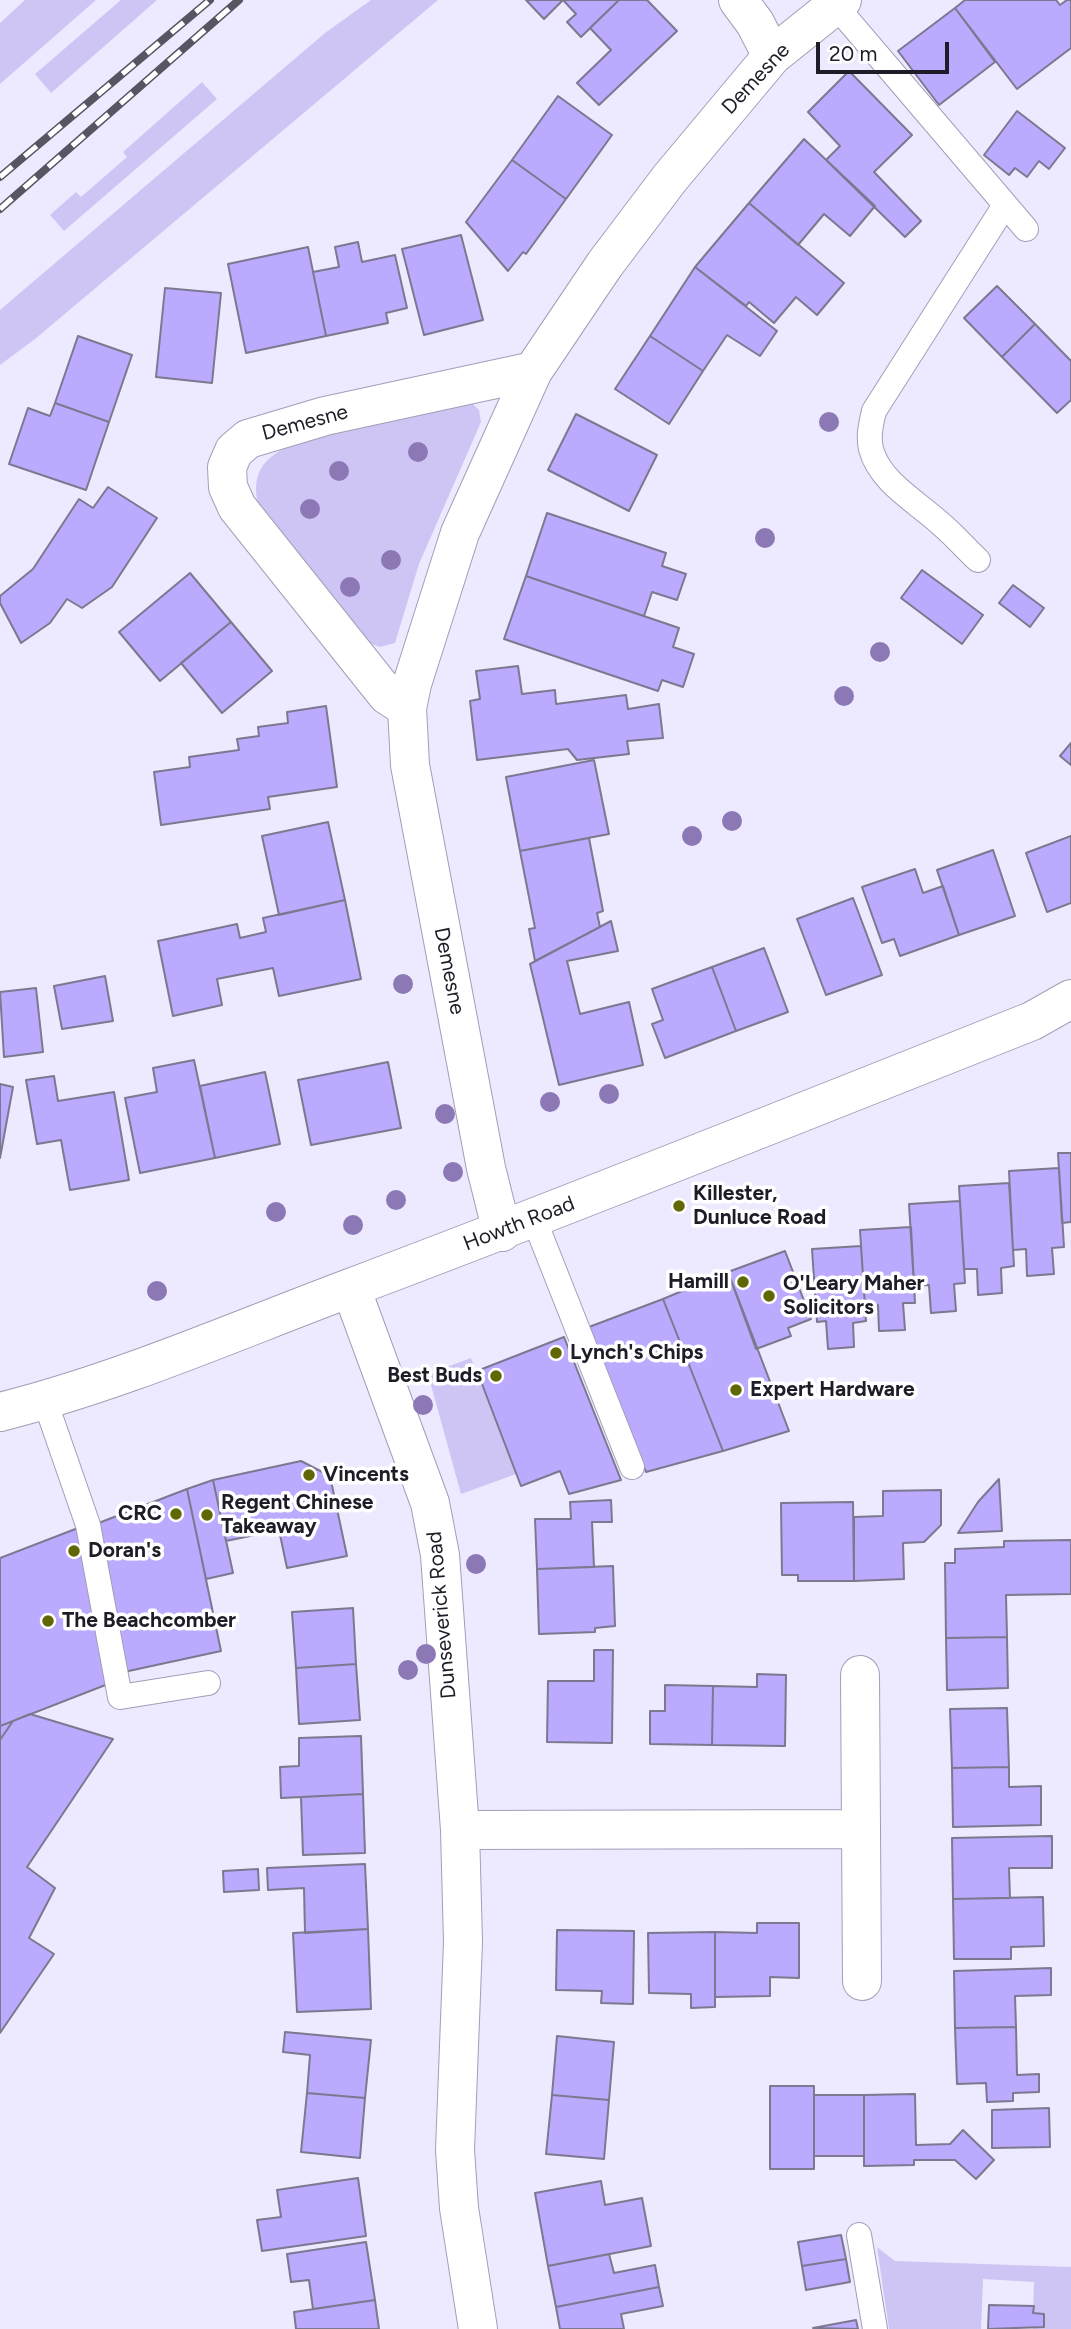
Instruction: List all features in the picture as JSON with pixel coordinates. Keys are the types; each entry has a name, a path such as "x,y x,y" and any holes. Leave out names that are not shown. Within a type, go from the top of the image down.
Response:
{"street":[{"path":"738,0 755,23 772,56"},
{"name":"Demesne","path":"518,1225 486,1168 410,765 407,708 415,674 460,533 533,371 605,264 670,178 772,56 838,3"},
{"name":"Demesne","path":"407,708 387,695 237,508 228,487 227,467 234,451 248,439 325,416 533,371"},
{"name":"Howth Road","path":"1032,1021 1071,999"},
{"name":"Howth Road","path":"0,1412 45,1401 351,1288 518,1225 1032,1021 1071,1011"},
{"name":"Dunseverick Road","path":"351,1288 430,1503 440,1555 460,1830 463,1942 455,2150 459,2208 478,2329"},
{"path":"860,1675 862,1981"},
{"path":"460,1830 861,1829"}],"lane":[{"path":"838,3 1026,229"},
{"path":"978,560 943,525 890,480 878,465 871,449 869,432 874,411 1005,205"},
{"path":"518,1225 632,1467"},
{"path":"45,1401 88,1525 120,1698 208,1683"},
{"path":"859,2235 875,2329"}],"shaded area":[{"path":"25,0 96,0 0,84 0,23"},
{"path":"121,0 157,0 51,93 35,74"},
{"path":"371,0 438,0 35,339 0,365 0,310 325,33"},
{"path":"202,82 217,99 64,231 50,215 76,192 81,197 127,157 123,152"},
{"path":"460,404 473,404 479,410 481,422 419,564 395,643 380,647 369,643 258,505 257,479 266,462 274,455 306,439"},
{"path":"471,1358 516,1474 461,1494 428,1374"},
{"path":"877,2247 895,2261 1071,2267 1071,2329 1033,2329 1044,2327 1044,2314 1033,2313 1034,2282 983,2279 981,2329 889,2329"}],"building":[{"path":"526,0 563,0 544,19"},
{"path":"563,0 619,0 581,37 567,22 576,14"},
{"path":"619,0 647,0 677,31 599,105 577,83 611,50 590,28"},
{"path":"965,0 1056,0 1060,5 1071,0 1071,48 1017,89 955,8"},
{"path":"955,8 995,62 939,105 898,51"},
{"path":"849,71 912,135 874,172 921,221 905,237 826,160 840,146 808,112"},
{"path":"558,96 612,135 566,199 512,160"},
{"path":"1017,111 1065,148 1049,169 1039,161 1027,177 1015,168 1009,175 984,155"},
{"path":"804,139 875,206 850,236 824,214 798,245 749,203"},
{"path":"512,160 566,199 526,254 523,252 508,271 466,222"},
{"path":"749,203 844,283 817,315 796,297 774,323 749,302 746,306 695,267"},
{"path":"461,235 483,320 424,335 402,249"},
{"path":"358,242 362,262 395,255 407,308 386,313 388,323 326,336 313,272 339,267 335,247"},
{"path":"308,247 326,336 246,353 228,264"},
{"path":"695,267 777,331 760,356 727,335 703,371 650,336"},
{"path":"997,286 1035,324 1002,357 964,318"},
{"path":"165,288 221,293 212,383 156,377"},
{"path":"1035,324 1071,361 1071,400 1057,413 1002,357"},
{"path":"78,336 132,355 109,422 55,403"},
{"path":"650,336 703,371 669,424 615,389"},
{"path":"55,403 109,422 86,490 9,464 28,408 50,416"},
{"path":"576,414 657,455 629,511 548,470"},
{"path":"108,487 157,518 112,587 82,608 67,599 50,623 21,643 0,603 0,596 33,569 79,499 93,508"},
{"path":"547,513 666,553 662,566 686,574 677,600 652,592 644,616 526,576"},
{"path":"922,570 983,615 962,644 901,598"},
{"path":"190,573 231,622 160,681 119,632"},
{"path":"526,576 679,628 673,647 694,654 683,687 662,680 658,691 504,639"},
{"path":"1013,585 1044,608 1030,627 999,603"},
{"path":"231,622 272,671 222,713 181,663"},
{"path":"518,666 522,694 555,690 556,704 626,695 628,709 659,704 663,738 627,741 629,754 577,760 568,749 477,760 470,701 480,699 476,671"},
{"path":"326,706 337,787 268,797 270,809 161,825 154,772 190,767 189,757 239,750 237,739 259,736 258,727 288,723 287,712"},
{"path":"1071,743 1071,765 1060,756"},
{"path":"594,760 609,834 520,851 506,777"},
{"path":"328,822 345,900 279,915 262,836"},
{"path":"1071,836 1071,903 1047,912 1026,853"},
{"path":"589,838 603,911 597,913 600,927 535,961 529,929 535,928 520,851"},
{"path":"993,850 1015,916 959,935 937,870"},
{"path":"915,869 923,893 943,886 959,935 900,956 894,939 882,943 862,887"},
{"path":"853,898 882,975 826,995 797,919"},
{"path":"345,900 361,979 279,996 273,968 217,979 222,1005 173,1016 158,941 237,924 240,938 266,932 263,918"},
{"path":"611,921 618,951 567,961 580,1014 629,1002 643,1065 559,1085 530,964"},
{"path":"764,948 788,1012 736,1031 712,967"},
{"path":"712,967 736,1031 665,1058 652,1024 663,1020 652,989"},
{"path":"105,976 113,1021 62,1029 54,986"},
{"path":"36,988 43,1052 4,1057 0,992"},
{"path":"194,1060 215,1158 140,1173 125,1098 157,1092 153,1068"},
{"path":"388,1062 401,1128 311,1145 298,1080"},
{"path":"265,1072 280,1144 215,1158 200,1086"},
{"path":"54,1076 58,1101 114,1092 129,1180 70,1190 61,1140 37,1144 26,1080"},
{"path":"0,1084 13,1087 0,1158"},
{"path":"1058,1153 1071,1153 1071,1222 1062,1223"},
{"path":"1059,1168 1064,1247 1052,1248 1054,1274 1027,1276 1026,1249 1013,1250 1009,1171"},
{"path":"1009,1183 1014,1266 1001,1268 1002,1293 978,1295 977,1269 964,1269 959,1186"},
{"path":"960,1201 965,1283 954,1284 956,1311 931,1313 929,1285 914,1286 909,1204"},
{"path":"911,1227 915,1303 903,1303 905,1330 879,1331 878,1305 865,1306 860,1230"},
{"path":"861,1246 866,1321 853,1323 854,1347 828,1349 826,1321 817,1322 812,1249"},
{"name":"O'Leary Maher Solicitors","path":"785,1251 811,1319 788,1328 791,1336 756,1349 728,1272"},
{"name":"Expert Hardware","path":"728,1272 789,1431 723,1451 663,1299"},
{"path":"663,1299 723,1451 646,1472 589,1327"},
{"path":"564,1337 621,1480 569,1494 560,1471 521,1486 477,1371"},
{"path":"301,1461 330,1476 347,1556 287,1568 279,1530 226,1541 213,1480"},
{"path":"999,1479 1002,1531 958,1533 978,1502"},
{"name":"Regent Chinese Takeaway","path":"213,1480 233,1573 206,1579 187,1489"},
{"path":"187,1489 221,1651 124,1672 96,1524"},
{"path":"941,1490 941,1525 924,1542 903,1543 904,1579 854,1581 854,1517 883,1516 883,1491"},
{"path":"611,1500 612,1522 592,1522 594,1567 537,1569 535,1519 571,1519 570,1502"},
{"path":"853,1502 854,1581 798,1581 798,1575 782,1575 781,1503"},
{"name":"The Beachcomber","path":"78,1528 108,1684 0,1726 0,1558"},
{"path":"1071,1540 1071,1594 1006,1595 1007,1637 946,1638 945,1563 955,1563 955,1549 1004,1547 1004,1541"},
{"path":"613,1566 615,1626 595,1628 595,1632 539,1634 537,1569"},
{"path":"353,1608 356,1664 296,1668 292,1612"},
{"path":"1007,1637 1008,1688 947,1690 946,1638"},
{"path":"594,1650 613,1650 612,1743 547,1742 548,1681 594,1681"},
{"path":"356,1664 360,1720 299,1724 296,1668"},
{"path":"757,1674 786,1675 785,1746 712,1745 713,1686 757,1687"},
{"path":"665,1685 713,1686 712,1745 650,1744 650,1711 665,1711"},
{"path":"1007,1708 1009,1767 952,1768 950,1709"},
{"path":"30,1714 113,1739 27,1867 55,1888 29,1938 54,1954 0,2033 0,1740 13,1721"},
{"path":"13,1721 0,1740 0,1726"},
{"path":"361,1736 363,1794 281,1798 280,1767 299,1766 299,1738"},
{"path":"1009,1767 1009,1787 1041,1786 1041,1825 953,1827 952,1768"},
{"path":"363,1794 365,1853 303,1855 301,1797"},
{"path":"1052,1836 1052,1868 1009,1868 1010,1898 953,1899 952,1838"},
{"path":"365,1864 368,1929 305,1933 304,1888 268,1890 267,1868"},
{"path":"258,1869 259,1890 224,1892 223,1871"},
{"path":"1043,1897 1044,1946 1011,1947 1011,1959 954,1959 953,1899"},
{"path":"757,1923 799,1923 799,1978 770,1977 770,1996 715,1997 715,1932 757,1933"},
{"path":"368,1929 371,2009 297,2012 293,1933"},
{"path":"557,1930 634,1931 633,2004 601,2003 602,1991 556,1990"},
{"path":"715,1932 715,2007 691,2008 691,1994 649,1993 648,1933"},
{"path":"1051,1968 1051,1995 1015,1996 1016,2027 955,2028 954,1971"},
{"path":"1016,2027 1017,2075 1039,2074 1039,2092 1013,2093 1013,2101 987,2102 986,2083 957,2084 955,2028"},
{"path":"285,2032 371,2040 365,2098 307,2093 310,2055 283,2052"},
{"path":"557,2036 614,2042 609,2100 552,2095"},
{"path":"770,2086 814,2086 814,2169 770,2169"},
{"path":"307,2093 365,2098 360,2158 301,2152"},
{"path":"915,2094 916,2145 950,2144 963,2130 994,2160 976,2179 955,2160 914,2160 914,2165 864,2166 864,2095"},
{"path":"552,2095 609,2100 604,2159 546,2154"},
{"path":"814,2095 864,2095 864,2156 814,2156"},
{"path":"1049,2108 1050,2147 992,2148 992,2110"},
{"path":"358,2178 366,2236 262,2251 257,2220 281,2217 277,2190"},
{"path":"601,2181 605,2205 642,2198 651,2246 548,2266 535,2193"},
{"path":"841,2235 846,2259 802,2266 798,2242"},
{"path":"366,2242 375,2300 313,2309 309,2280 291,2282 287,2254"},
{"path":"609,2254 614,2273 655,2265 659,2287 556,2307 548,2266"},
{"path":"846,2259 850,2282 806,2290 802,2266"},
{"path":"659,2287 663,2306 621,2314 624,2329 560,2329 556,2307"},
{"path":"375,2300 379,2329 296,2329 294,2312"},
{"path":"989,2305 1034,2306 1033,2313 1044,2314 1044,2327 988,2329"},
{"path":"856,2320 858,2329 813,2328"}],"railway":[{"path":"0,177 210,0"},
{"path":"0,209 239,0"}],"place":[{"name":"Killester, Dunluce Road","path":"679,1206"},
{"name":"Hamill","path":"743,1282"},
{"name":"O'Leary Maher Solicitors","path":"769,1296"},
{"name":"Lynch's Chips","path":"556,1353"},
{"name":"Best Buds","path":"496,1376"},
{"name":"Expert Hardware","path":"736,1390"},
{"name":"Vincents","path":"309,1475"},
{"name":"CRC","path":"176,1514"},
{"name":"Regent Chinese Takeaway","path":"207,1515"},
{"name":"Doran's","path":"74,1551"},
{"name":"The Beachcomber","path":"48,1621"}]}
